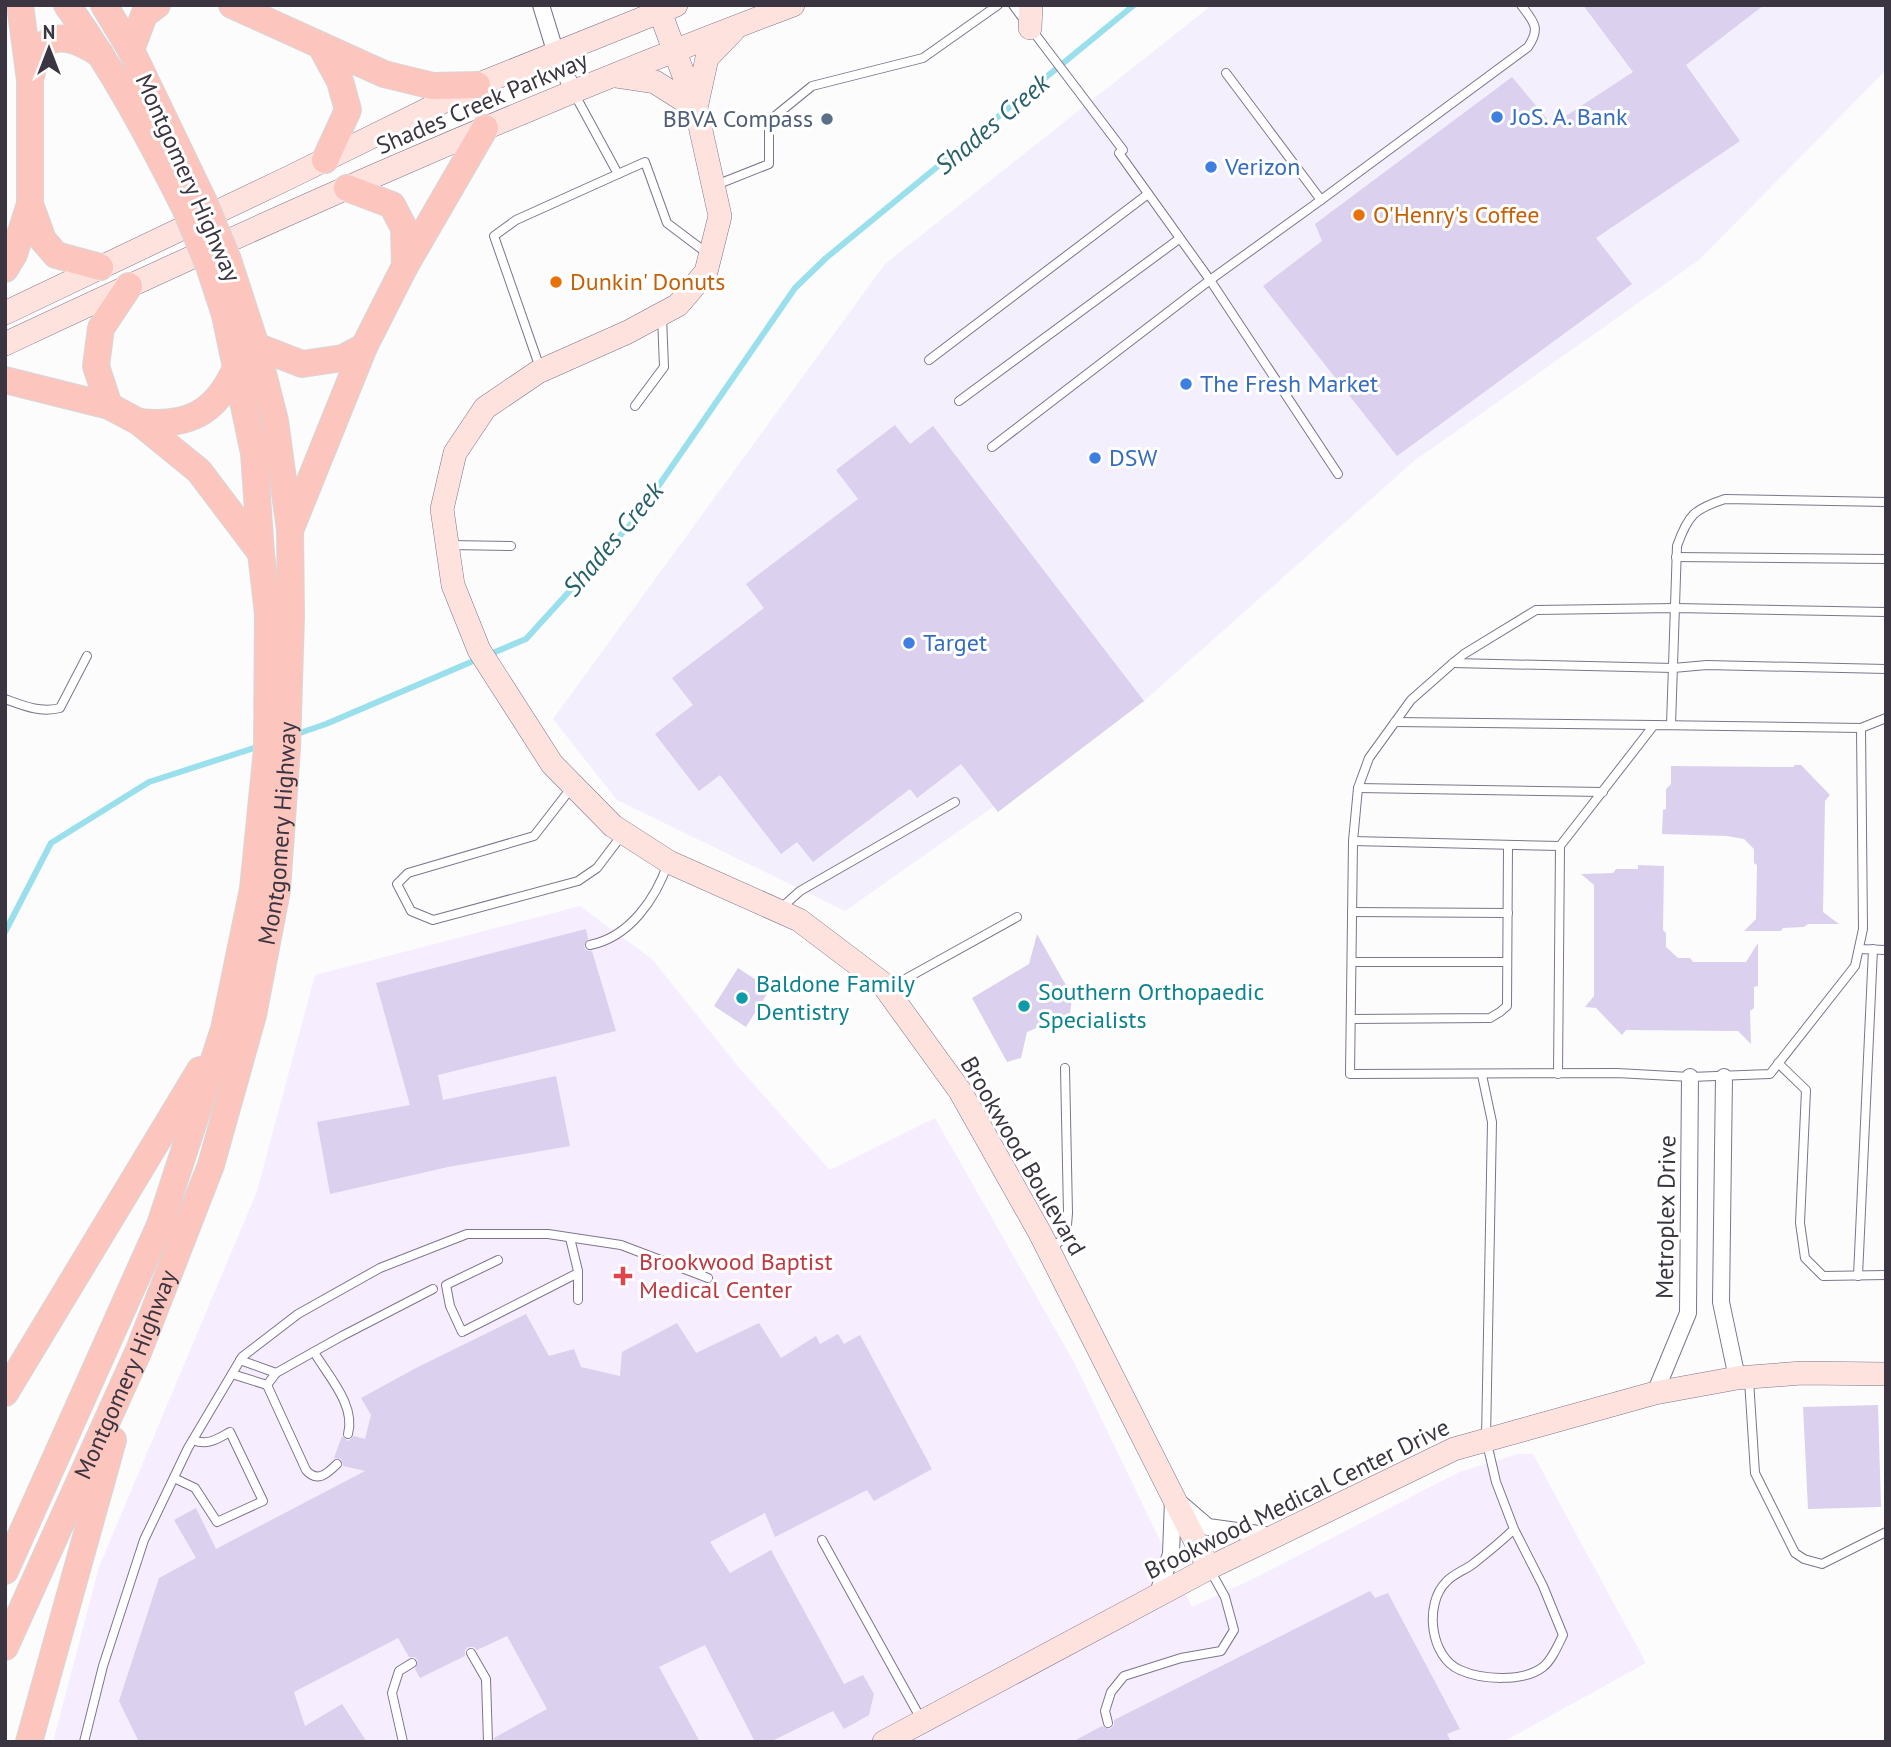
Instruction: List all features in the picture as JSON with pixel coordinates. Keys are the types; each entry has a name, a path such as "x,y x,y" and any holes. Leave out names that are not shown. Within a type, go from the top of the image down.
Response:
{"main road":[{"path":"5,269 14,254 30,204 30,80 20,5"},
{"name":"Montgomery Highway","path":"67,5 103,55 195,205"},
{"name":"Montgomery Highway","path":"104,5 131,50 195,205 225,315 254,453 261,553 280,615"},
{"path":"131,50 144,15 157,5"},
{"path":"232,5 384,74 433,86 477,85"},
{"path":"30,80 38,53 53,40 74,39 103,55"},
{"path":"321,46 340,81 348,110 325,160"},
{"path":"290,530 364,347 405,267 485,128"},
{"path":"347,188 392,205 404,228 405,267"},
{"path":"30,204 43,240 56,255 100,267"},
{"name":"Montgomery Highway","path":"5,1647 139,1350 211,1165 253,1015 265,889 287,748 280,615 290,530 275,421 256,346 210,261"},
{"path":"109,406 96,366 101,328 129,286"},
{"path":"256,346 302,364 343,358 364,347"},
{"path":"139,422 170,422 187,419 203,411 225,391 235,370"},
{"path":"5,380 109,406 139,422 199,471 261,553"},
{"name":"Montgomery Highway","path":"5,1571 160,1225 224,1029 265,889"},
{"path":"5,1393 224,1029"},
{"path":"29,1742 139,1350"}],"street":[{"path":"541,5 555,54 574,92"},
{"name":"Shades Creek Parkway","path":"210,261 347,188 674,50 793,5"},
{"name":"Shades Creek Parkway","path":"5,313 477,85 668,9"},
{"name":"Brookwood Boulevard","path":"668,9 674,50 696,108 720,216 706,272 678,305 628,332 541,371 485,408 456,453 442,509 453,585 483,655 552,764 613,826 669,862 799,920 881,982 960,1091 1048,1250 1209,1568"},
{"path":"615,76 655,82 696,108 707,58 738,26"},
{"path":"5,344 129,286 210,261"},
{"name":"Metroplex Drive","path":"1655,1393 1688,1313 1690,1077"},
{"path":"1724,1077 1721,1302 1743,1378"},
{"name":"Brookwood Medical Center Drive","path":"884,1742 1209,1568 1454,1449 1655,1393 1743,1378 1802,1373 1886,1374"},
{"name":"Brookwood Boulevard","path":"1173,1497 1208,1527 1274,1536"},
{"name":"Brookwood Boulevard","path":"1157,1596 1171,1554 1173,1497"}],"lane":[{"path":"714,186 769,164 769,121 812,86 923,58 998,5"},
{"path":"1013,5 1031,16 1338,474"},
{"path":"992,447 1210,281 1528,47 1536,35 1534,23 1521,5"},
{"path":"1226,73 1321,200"},
{"path":"574,92 618,174"},
{"path":"541,371 494,236 516,220 645,162 667,223 710,255"},
{"path":"929,360 1148,194"},
{"path":"959,401 1180,239"},
{"path":"635,406 664,368 662,314"},
{"path":"1671,725 1677,546 1686,522 1700,507 1725,499 1886,502"},
{"path":"447,545 510,546"},
{"path":"1676,557 1886,559"},
{"path":"1861,728 1863,929 1855,965 1770,1074 1690,1077 1617,1073 1350,1074 1353,841 1358,788 1369,758 1411,700 1453,663 1536,610 1675,608 1886,612"},
{"path":"5,699 33,709 60,708 87,656"},
{"path":"1453,663 1886,669"},
{"path":"1395,722 1861,728 1886,718"},
{"path":"1558,1074 1560,846 1654,725"},
{"path":"573,786 534,836 408,873 397,884 411,911 433,920 578,881 597,868 623,833"},
{"path":"1358,788 1603,792"},
{"path":"778,911 800,891 955,802"},
{"path":"1353,841 1560,846"},
{"path":"1351,1018 1490,1018 1507,1006 1508,845"},
{"path":"590,945 600,943 624,929 645,908 661,884 669,862"},
{"path":"1352,912 1508,913"},
{"path":"886,990 1017,917"},
{"path":"1858,949 1886,950"},
{"path":"1858,1276 1873,949"},
{"path":"1352,962 1507,962"},
{"path":"1778,1063 1806,1090 1800,1223 1805,1258 1823,1276 1886,1275"},
{"path":"1048,1250 1066,1237 1068,1213 1065,1068"},
{"path":"1482,1075 1492,1122 1486,1439 1496,1482 1514,1529 1543,1586 1563,1635 1543,1666 1522,1677 1502,1678 1459,1670 1442,1653 1432,1627 1434,1604 1445,1582 1491,1550 1514,1529"},
{"path":"84,1742 103,1666 144,1540 193,1440 240,1360 298,1314 380,1268 467,1234 548,1234 621,1245 708,1278"},
{"path":"570,1238 578,1273 578,1300"},
{"path":"498,1260 446,1285 450,1306 462,1332 578,1273"},
{"path":"267,1385 276,1373 433,1289"},
{"path":"314,1352 346,1404 349,1415 348,1434"},
{"path":"240,1360 276,1373"},
{"path":"232,1374 267,1385 306,1470 311,1475 327,1475 337,1464"},
{"path":"1743,1378 1755,1473 1795,1553 1804,1559 1822,1564 1886,1532"},
{"path":"174,1478 195,1488 218,1522 263,1501 230,1432 211,1442 193,1440"},
{"path":"822,1540 922,1721"},
{"path":"1108,1723 1105,1711 1111,1692 1124,1676 1181,1658 1221,1651 1234,1630 1225,1597 1209,1568"},
{"path":"471,1653 486,1678 488,1742"},
{"path":"403,1742 392,1693 399,1671 412,1663"}],"shaded area":[{"path":"1212,5 1886,5 1886,70 1699,260 1414,461 1144,701 845,911 617,800 553,719 885,264"},
{"name":"Brookwood Baptist Medical Center","path":"580,906 652,959 741,1070 830,1170 935,1118 1075,1364 1192,1607 1259,1576 1459,1472 1518,1454 1533,1454 1646,1663 1503,1742 53,1742 99,1567 257,1191 315,975"}],"building":[{"path":"1583,5 1764,5 1686,65 1740,141 1596,238 1632,284 1397,456 1263,286 1322,241 1315,224 1512,77 1552,125 1633,72"},
{"name":"Target","path":"895,425 910,444 933,426 1144,701 998,812 961,764 917,798 910,789 813,862 797,842 781,854 720,775 699,791 655,734 693,705 672,678 764,608 746,584 858,499 836,470"},
{"path":"1801,765 1830,795 1825,801 1823,912 1839,924 1808,924 1804,927 1783,928 1781,931 1744,931 1756,919 1757,865 1754,863 1754,849 1744,839 1727,836 1662,834 1666,789 1671,784 1671,766"},
{"path":"1638,865 1664,866 1663,930 1666,933 1666,947 1678,958 1690,958 1693,962 1746,962 1758,943 1758,986 1754,987 1754,1008 1750,1011 1751,1044 1738,1031 1626,1030 1622,1035 1596,1008 1585,1007 1594,996 1594,885 1581,874 1613,873 1616,869 1638,869"},
{"path":"586,929 588,939 584,946 586,950 592,951 616,1031 438,1075 443,1100 556,1076 570,1146 448,1167 330,1194 317,1122 410,1105 376,983"},
{"name":"Southern Orthopaedic Specialists","path":"1037,934 1072,996 1070,1014 1027,1032 1021,1058 1007,1062 972,998 1029,964"},
{"name":"Baldone Family Dentistry","path":"738,968 770,989 746,1027 714,1006"},
{"path":"526,1314 549,1356 574,1349 581,1367 620,1376 622,1352 677,1323 696,1353 759,1323 781,1358 816,1336 820,1344 838,1334 844,1344 860,1335 932,1469 874,1501 867,1490 775,1537 765,1513 710,1542 730,1573 771,1550 844,1684 863,1675 874,1694 869,1715 844,1729 833,1711 770,1742 755,1742 705,1645 659,1667 700,1742 495,1742 494,1738 547,1709 507,1636 477,1650 468,1647 465,1656 420,1678 415,1669 418,1660 409,1657 398,1638 294,1692 305,1726 342,1704 367,1742 139,1742 119,1701 159,1578 196,1558 174,1520 196,1508 216,1549 365,1471 343,1466 341,1459 334,1458 342,1436 348,1441 354,1436 365,1439 371,1415 361,1398"},
{"path":"1878,1405 1881,1507 1808,1509 1803,1407"},
{"path":"1370,1591 1375,1598 1388,1593 1460,1729 1447,1734 1451,1742 1072,1742 1102,1726 1110,1729 1114,1720"}],"waterway":[{"name":"Shades Creek","path":"488,655 526,639 637,517 795,288 826,258 1134,5"},
{"name":"Shades Creek","path":"294,735 478,659"},
{"name":"Shades Creek","path":"5,932 51,843 149,782 260,746"}],"place":[{"name":"JoS. A. Bank","path":"1497,117"},
{"name":"BBVA Compass","path":"827,119"},
{"name":"Verizon","path":"1211,167"},
{"name":"O'Henry's Coffee","path":"1359,215"},
{"name":"Dunkin' Donuts","path":"556,282"},
{"name":"The Fresh Market","path":"1186,384"},
{"name":"DSW","path":"1095,458"},
{"name":"Target","path":"909,643"},
{"name":"Baldone Family Dentistry","path":"742,998"},
{"name":"Southern Orthopaedic Specialists","path":"1024,1006"},
{"name":"Brookwood Baptist Medical Center","path":"623,1276"}]}
